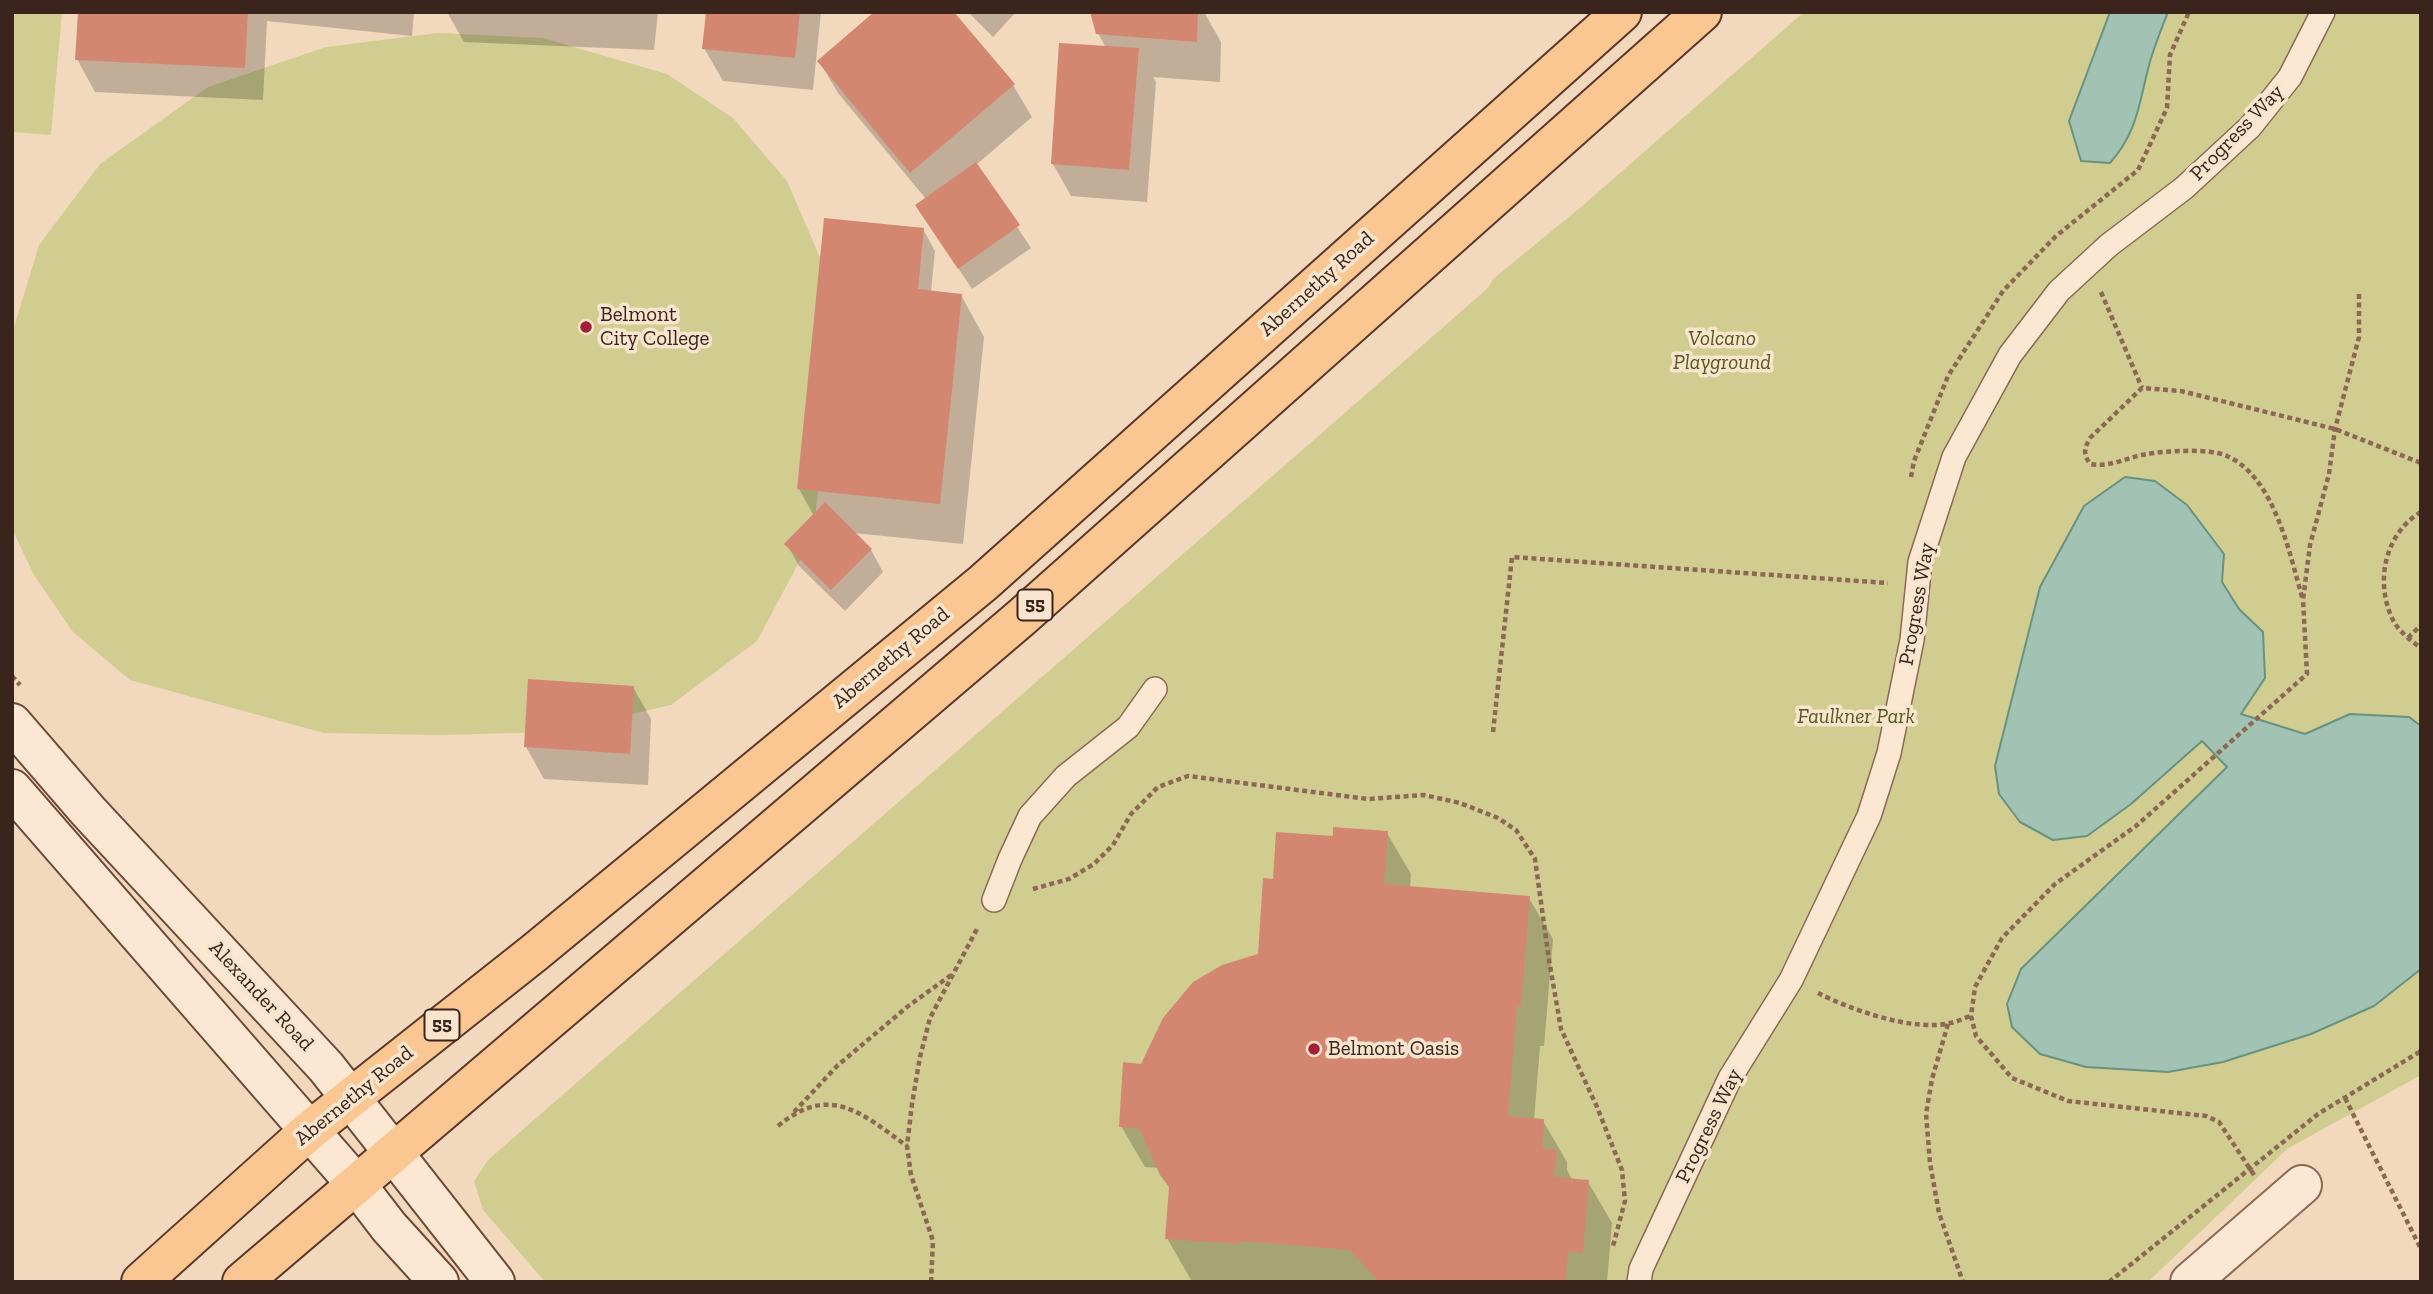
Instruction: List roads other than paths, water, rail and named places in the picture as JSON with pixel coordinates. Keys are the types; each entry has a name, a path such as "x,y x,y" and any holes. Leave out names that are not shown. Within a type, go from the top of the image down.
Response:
{"main road":[{"name":"Abernethy Road","path":"141,1282 309,1131 534,953 982,583 1622,12"},
{"name":"55","path":"242,1282 1022,617 1703,12"},
{"name":"Alexander Road","path":"12,723 89,812 326,1067 495,1282"},
{"path":"12,789 439,1282"},
{"path":"2190,1282 2289,1196"}],"lane":[{"name":"Progress Way","path":"1639,1282 1641,1269 1730,1078 1791,980 1864,827 1889,753 1912,640 1920,562 1954,457 2010,355 2059,291 2109,245 2184,188 2250,127 2290,77 2323,12"},
{"path":"994,900 1030,816 1066,776 1128,727 1155,689"}],"place":[{"name":"Belmont City College","path":"586,327"},
{"name":"Belmont Oasis","path":"1314,1049"}],"park label":[{"name":"Volcano Playground","path":"1722,351"},
{"name":"Faulkner Park","path":"1856,717"}]}
